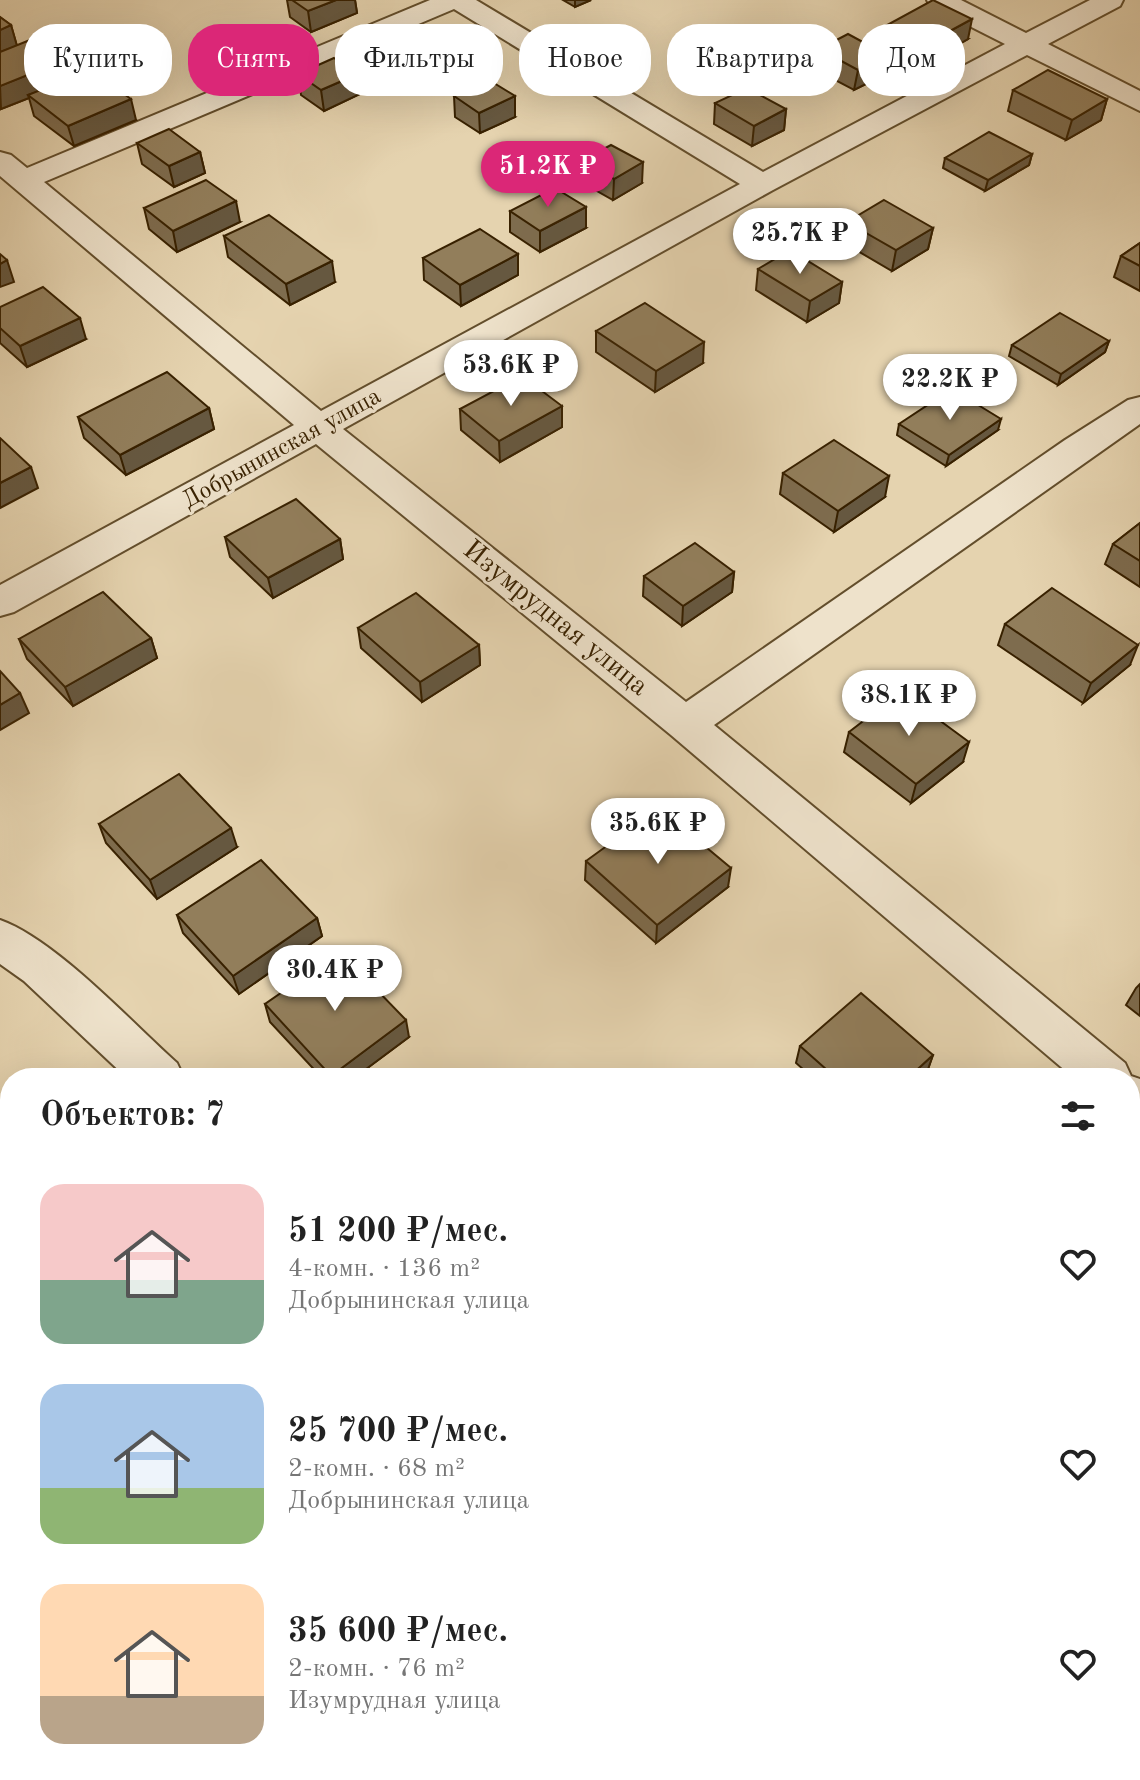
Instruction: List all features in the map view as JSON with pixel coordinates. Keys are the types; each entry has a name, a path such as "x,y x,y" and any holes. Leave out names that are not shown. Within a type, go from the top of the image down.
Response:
{"street":[{"path":"12,171 455,0 762,184"},
{"path":"940,0 1140,102"},
{"name":"Добрынинская улица","path":"0,602 321,429 762,184 1110,0"},
{"name":"Изумрудная улица","path":"12,171 321,429 685,724 1096,1068"},
{"path":"685,724 1078,448 1140,408"},
{"path":"0,939 40,967 149,1068"}],"building":[{"path":"292,0 336,0 308,11"},
{"path":"933,0 972,19 963,24 889,24"},
{"path":"0,17 11,25 0,30"},
{"path":"848,34 858,39 858,70 842,61 842,37"},
{"path":"24,42 24,76 0,86 0,52"},
{"path":"335,59 335,84 321,90 319,89 319,65"},
{"path":"1048,70 1107,99 1072,120 1013,90"},
{"path":"503,89 515,96 479,113 454,96 503,96"},
{"path":"29,96 127,96 131,99 68,126"},
{"path":"730,96 762,96 786,109 754,126 715,103"},
{"path":"169,129 200,152 169,166 137,143"},
{"path":"989,132 1032,154 988,180 945,158"},
{"path":"611,145 643,162 614,179 581,161"},
{"path":"206,180 236,201 173,231 144,208"},
{"path":"555,188 586,207 540,231 510,211"},
{"path":"884,200 933,228 896,250 847,222"},
{"path":"269,215 332,261 286,284 224,236"},
{"path":"480,229 518,254 460,285 423,258"},
{"path":"1140,243 1140,266 1121,256"},
{"path":"790,250 842,282 810,301 758,269"},
{"path":"43,287 80,318 20,346 0,328 0,307"},
{"path":"645,303 704,342 656,371 596,331"},
{"path":"1060,313 1109,341 1061,374 1012,345"},
{"path":"167,372 209,408 120,455 78,417"},
{"path":"522,376 562,406 499,441 460,409"},
{"path":"952,389 1001,419 949,455 899,424"},
{"path":"0,438 31,467 0,483"},
{"path":"834,440 889,476 838,511 783,473"},
{"path":"296,499 340,539 268,578 225,537"},
{"path":"1140,523 1140,561 1113,544"},
{"path":"695,543 734,572 683,606 644,576"},
{"path":"1052,588 1138,645 1091,683 1005,624"},
{"path":"103,592 151,638 65,687 19,639"},
{"path":"416,593 479,645 420,682 358,628"},
{"path":"0,671 20,693 0,705"},
{"path":"901,692 969,742 916,784 849,732"},
{"path":"179,774 231,828 150,880 99,824"},
{"path":"659,808 731,868 657,925 586,861"},
{"path":"261,860 317,918 233,976 177,915"},
{"path":"340,952 406,1020 342,1068 324,1068 265,1004"},
{"path":"861,993 933,1055 919,1068 825,1068 800,1046"}]}
